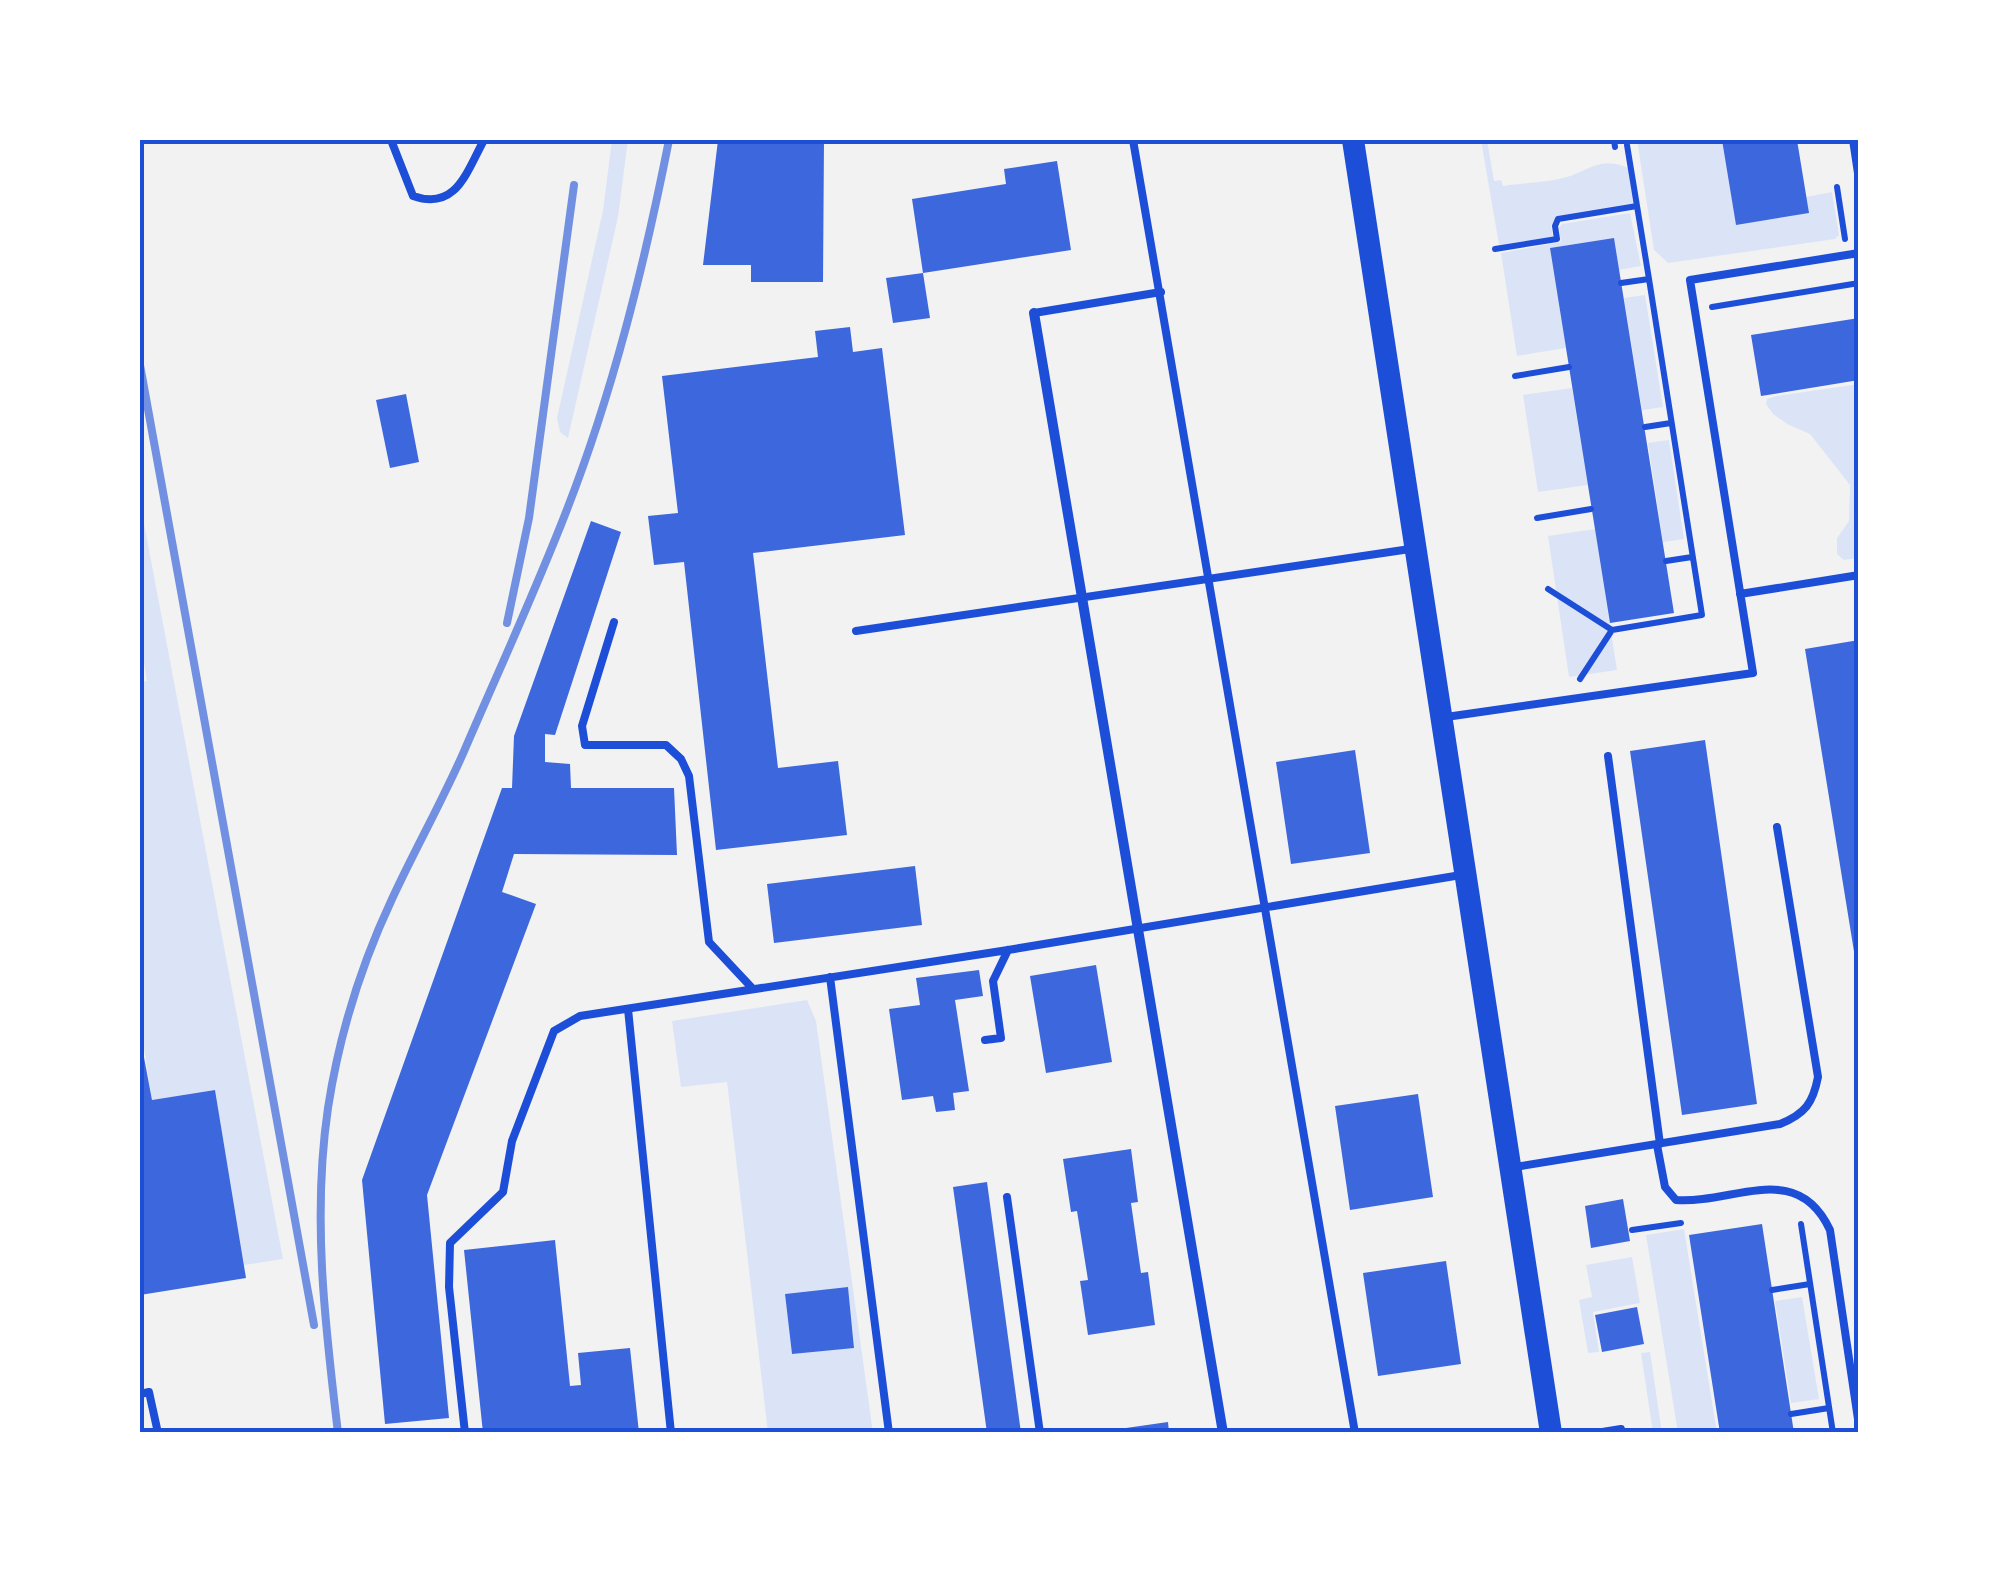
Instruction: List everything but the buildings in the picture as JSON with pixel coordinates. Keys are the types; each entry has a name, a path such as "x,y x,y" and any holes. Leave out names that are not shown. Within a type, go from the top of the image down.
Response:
{"main road":[{"path":"1353,140 1551,1433"}],"street":[{"path":"1034,314 1223,1433"}],"lane":[{"path":"391,140 412,196 432,203 446,198 464,178 484,140"},
{"path":"1133,140 1355,1433"},
{"path":"1852,140 1859,180"},
{"path":"1442,718 1753,672 1690,280 1859,253"},
{"path":"1034,314 1160,292"},
{"path":"856,632 1414,548"},
{"path":"1740,594 1859,575"},
{"path":"614,622 582,726 585,745 666,745 681,759 689,776 709,942 753,990"},
{"path":"1608,756 1665,1187 1676,1200 1786,1190 1807,1198 1822,1214 1830,1230 1859,1426"},
{"path":"1510,1167 1780,1124 1800,1116 1814,1098 1818,1077 1777,827"},
{"path":"465,1433 449,1287 450,1243 504,1192 512,1141 554,1031 580,1016 1466,874"},
{"path":"985,1040 1001,1038 994,981 1008,950"},
{"path":"830,977 888,1433"},
{"path":"628,1008 670,1433"},
{"path":"1007,1198 1040,1433"},
{"path":"140,1394 150,1392 158,1433"},
{"path":"1596,1433 1622,1429"}],"path":[{"path":"1548,589 1612,630 1702,615 1627,145"},
{"path":"1836,178 1848,255"},
{"path":"1494,249 1557,239 1554,226 1558,219 1637,206"},
{"path":"1621,283 1649,278"},
{"path":"1695,309 1859,283"},
{"path":"1514,376 1569,367"},
{"path":"1645,427 1671,423"},
{"path":"1537,518 1592,509"},
{"path":"1666,561 1692,557"},
{"path":"1566,700 1612,630"},
{"path":"1798,1205 1832,1433"},
{"path":"1632,1230 1688,1222"},
{"path":"1772,1290 1810,1284"},
{"path":"1791,1414 1829,1408"}],"shaded area":[{"path":"612,140 628,140 618,217 568,438 560,432 557,418 603,210"},
{"path":"1481,140 1487,140 1494,181 1501,180 1503,186 1559,179 1600,164 1612,164 1628,168 1634,203 1557,216 1551,226 1553,237 1499,245"},
{"path":"1637,140 1722,140 1736,224 1808,213 1806,197 1832,192 1839,235 1835,239 1668,263 1654,250"},
{"path":"1630,213 1641,266 1619,270 1614,238 1550,248 1566,348 1517,356 1501,253 1561,242 1562,224"},
{"path":"1645,295 1663,407 1642,410 1624,298"},
{"path":"1859,384 1859,558 1844,560 1837,554 1837,538 1849,521 1850,485 1810,434 1787,424 1766,404 1767,399 1776,396"},
{"path":"1572,388 1588,485 1538,492 1523,395"},
{"path":"1669,440 1684,539 1663,542 1648,443"},
{"path":"140,502 283,1259 244,1265 215,1090 152,1100 140,1022 140,682 147,681 140,639"},
{"path":"1595,529 1617,670 1569,677 1548,536"},
{"path":"807,1000 816,1021 873,1433 768,1433 727,1082 681,1087 672,1021","holes":["848,1287 854,1347 792,1354 785,1294"]},
{"path":"1684,1229 1717,1433 1678,1433 1646,1235"},
{"path":"1632,1257 1640,1303 1593,1312 1599,1352 1588,1353 1579,1300 1592,1297 1586,1265"},
{"path":"1802,1297 1819,1399 1791,1403 1775,1301"},
{"path":"1650,1352 1662,1433 1653,1433 1641,1353"}],"railway":[{"path":"338,1433 325,1311 321,1189 328,1108 345,1028 381,924 465,749 583,467 626,328 669,140"},
{"path":"507,623 529,518 574,185"},
{"path":"140,365 314,1325"}]}
